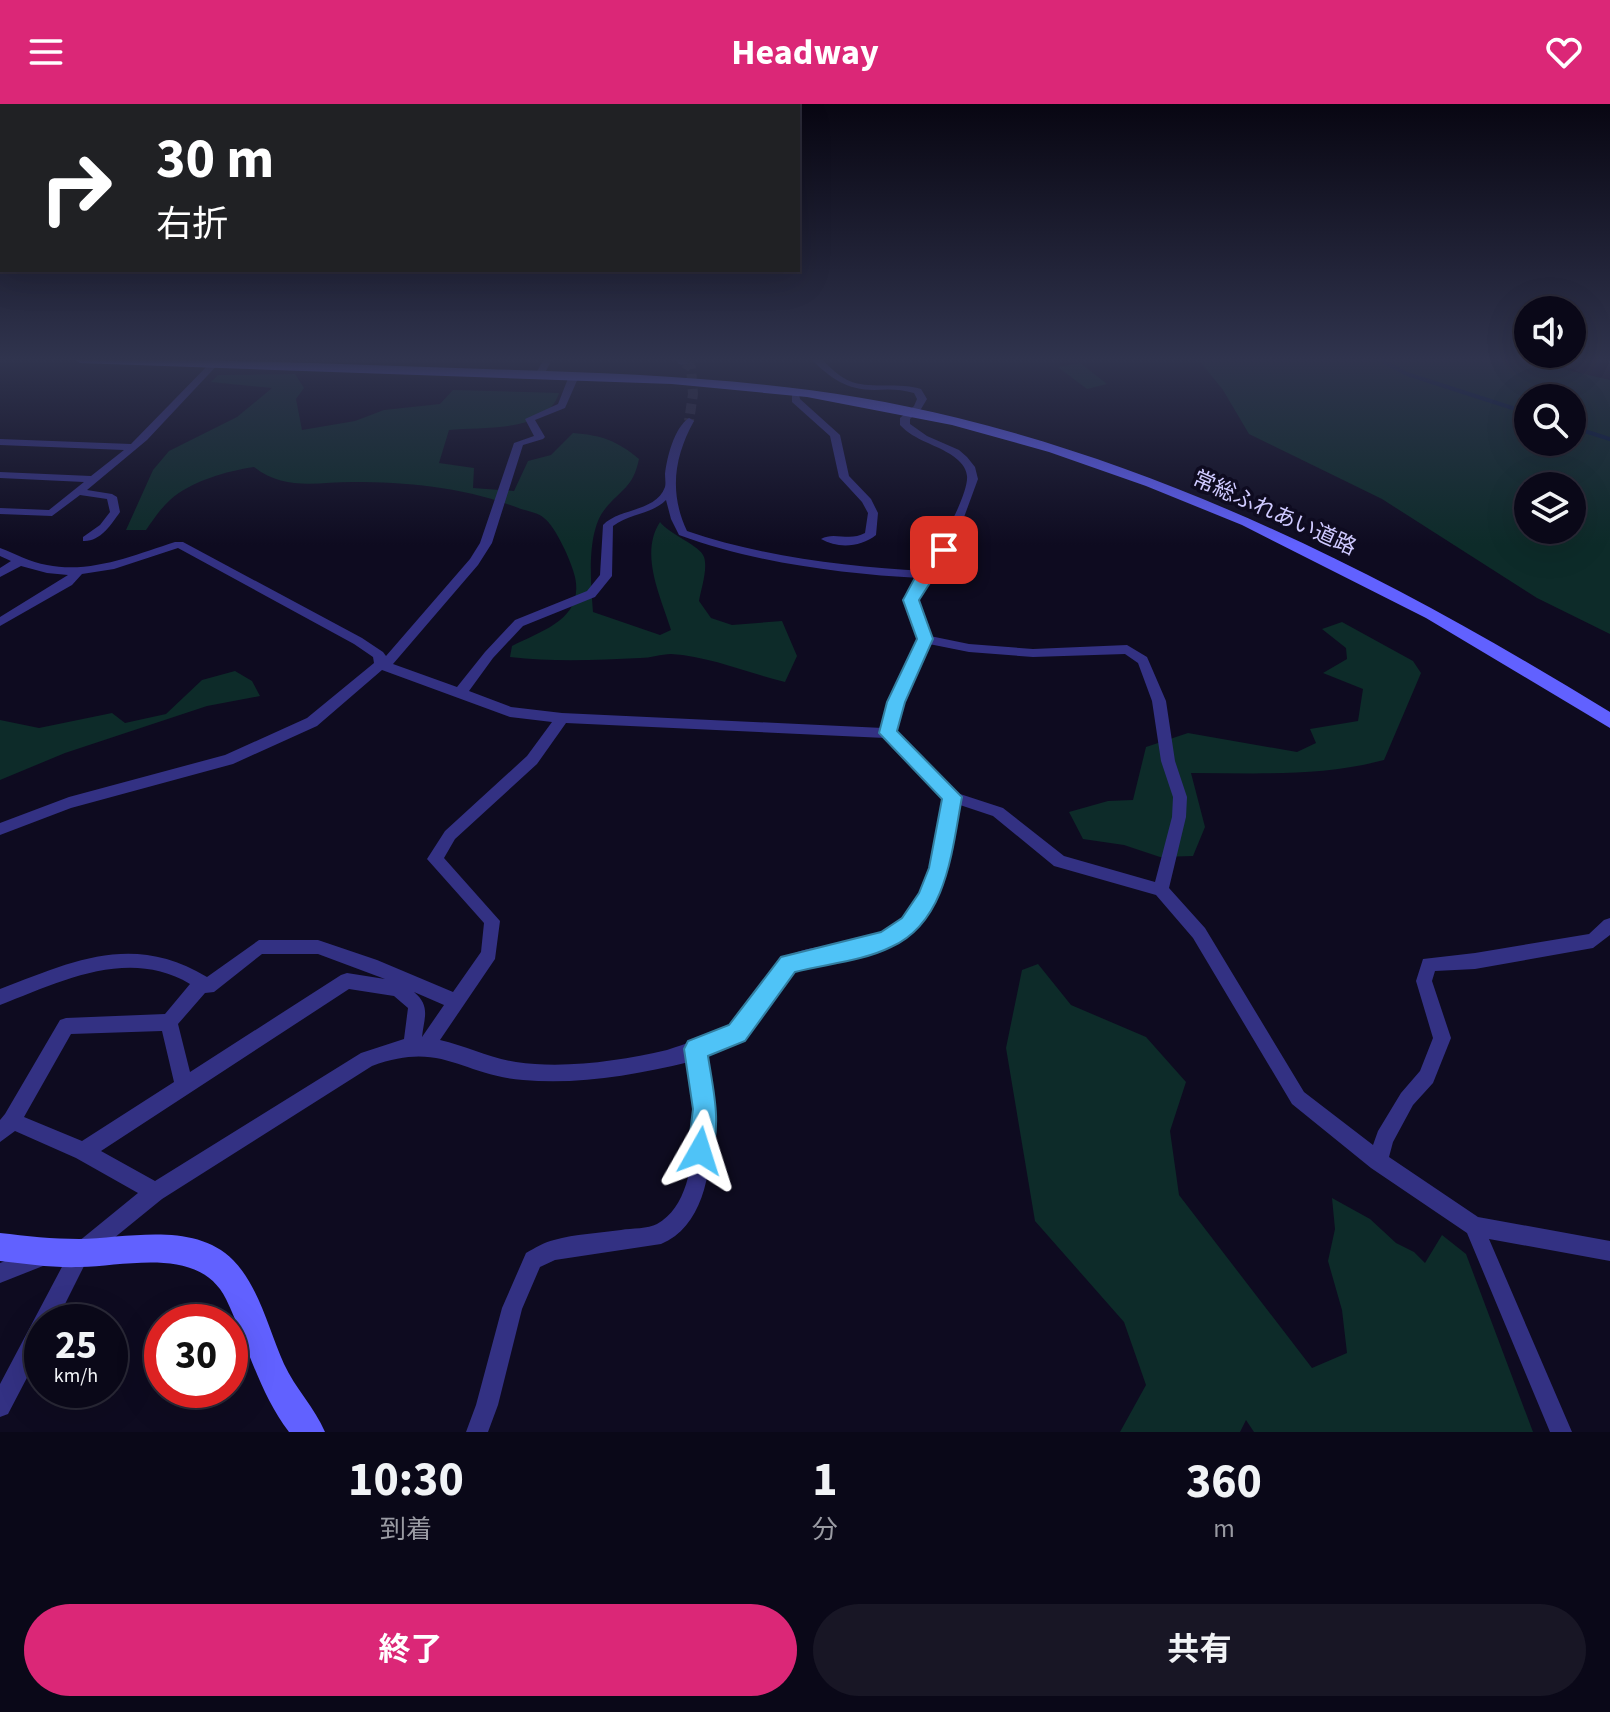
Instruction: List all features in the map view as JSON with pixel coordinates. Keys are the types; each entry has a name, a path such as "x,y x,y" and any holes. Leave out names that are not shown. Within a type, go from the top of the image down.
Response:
{"street":[{"path":"0,511 52,513 134,447 159,421"},
{"path":"0,829 69,803 228,760 312,722 382,665 474,562 486,543 519,443 540,437 531,421"},
{"path":"461,692 519,623 591,594 606,576 608,525 617,516 647,510 661,502 667,490 677,440 689,421"},
{"path":"819,421 835,435 844,477 867,501 873,513 870,535 857,542 827,539"},
{"path":"888,733 896,702 925,639 911,600 924,575 950,539 973,479 968,462 960,454 909,430 906,421"},
{"name":"常総ふれあい道路","path":"946,421 1057,449 1239,517 1355,571 1518,662 1610,721"},
{"path":"0,442 134,447"},
{"path":"0,475 96,479"},
{"path":"667,490 676,521 683,533 696,540 858,571 924,575"},
{"path":"80,492 112,497 115,512 104,527 87,539"},
{"path":"0,552 30,567 78,572 179,544 358,641 379,655 382,665"},
{"path":"0,573 19,562"},
{"path":"0,622 68,582 78,572"},
{"path":"925,639 969,648 1033,653 1127,649 1143,660 1159,701 1168,761 1180,797 1179,817 1161,890"},
{"path":"382,665 510,712 562,718 888,733 952,797 998,812 1059,861 1161,890 1199,933 1298,1098 1378,1161 1474,1226 1610,1251"},
{"path":"419,1045 456,1002 489,954 492,921 435,859 450,835 532,760 562,718"},
{"path":"0,1273 68,1252 155,1192 367,1059 392,1048 419,1045 517,1071 544,1073 614,1069 696,1049 737,1033 789,964 886,940 909,924 927,898 939,868 952,797"},
{"path":"1378,1161 1385,1138 1407,1099 1427,1077 1442,1038 1424,981 1429,964 1475,961 1593,941 1610,925"},
{"path":"0,997 88,963 136,959 178,969 208,986 259,947 318,947 371,965 456,1002"},
{"path":"83,1151 347,981 398,989 417,1005 419,1045"},
{"path":"155,1192 83,1151 6,1127 66,1026 169,1022 202,983"},
{"path":"169,1022 184,1086"},
{"path":"477,1432 512,1308 533,1260 553,1250 661,1234 676,1224 692,1200 705,1127 696,1049"},
{"path":"1474,1226 1561,1432"},
{"path":"0,1247 68,1252 170,1249 208,1259 233,1281 274,1380 309,1432"},
{"path":"51,1304 68,1252"},
{"path":"0,1406 24,1361"}],"green space":[{"path":"229,421 300,421 302,430 355,421 529,421 449,430 439,463 474,468 473,488 514,491 528,461 551,455 573,433 601,437 639,459 630,482 605,509 595,531 591,559 593,612 660,635 671,630 652,562 651,548 660,522 702,553 705,573 699,601 711,618 732,625 782,621 797,656 785,682 685,655 592,660 510,657 512,646 548,628 567,613 576,591 571,563 544,518 480,496 438,488 396,483 301,484 277,479 254,467 221,474 188,487 167,503 146,530 126,530 153,470 169,451"},
{"path":"1241,421 1514,421 1514,456 1586,456 1586,421 1610,421 1610,634 1537,598 1382,499 1249,434"},
{"path":"1342,622 1413,661 1421,673 1384,760 1312,772 1191,773 1205,827 1193,856 1160,857 1124,845 1083,839 1069,812 1108,801 1133,800 1146,747 1188,733 1297,752 1316,743 1310,729 1358,721 1363,689 1323,673 1347,659 1346,648 1322,629"},
{"path":"235,671 252,681 260,696 207,706 65,753 0,780 0,720 39,728 112,713 125,723 166,714 202,680"},
{"path":"1038,964 1071,1005 1146,1037 1186,1082 1170,1131 1179,1195 1312,1368 1347,1353 1342,1310 1328,1261 1335,1229 1332,1198 1370,1219 1396,1243 1414,1252 1425,1263 1442,1235 1466,1254 1533,1432 1254,1432 1246,1420 1240,1432 1120,1432 1146,1385 1124,1322 1035,1221 1006,1048 1022,970"}],"waterway":[{"path":"1586,431 1610,439"}],"route":[{"path":"700,1151 705,1109 696,1049 727,1038 745,1026 789,964 886,940 909,924 927,898 939,868 952,797 932,773 888,733 896,702 925,639 911,600 924,575 944,550"}]}
